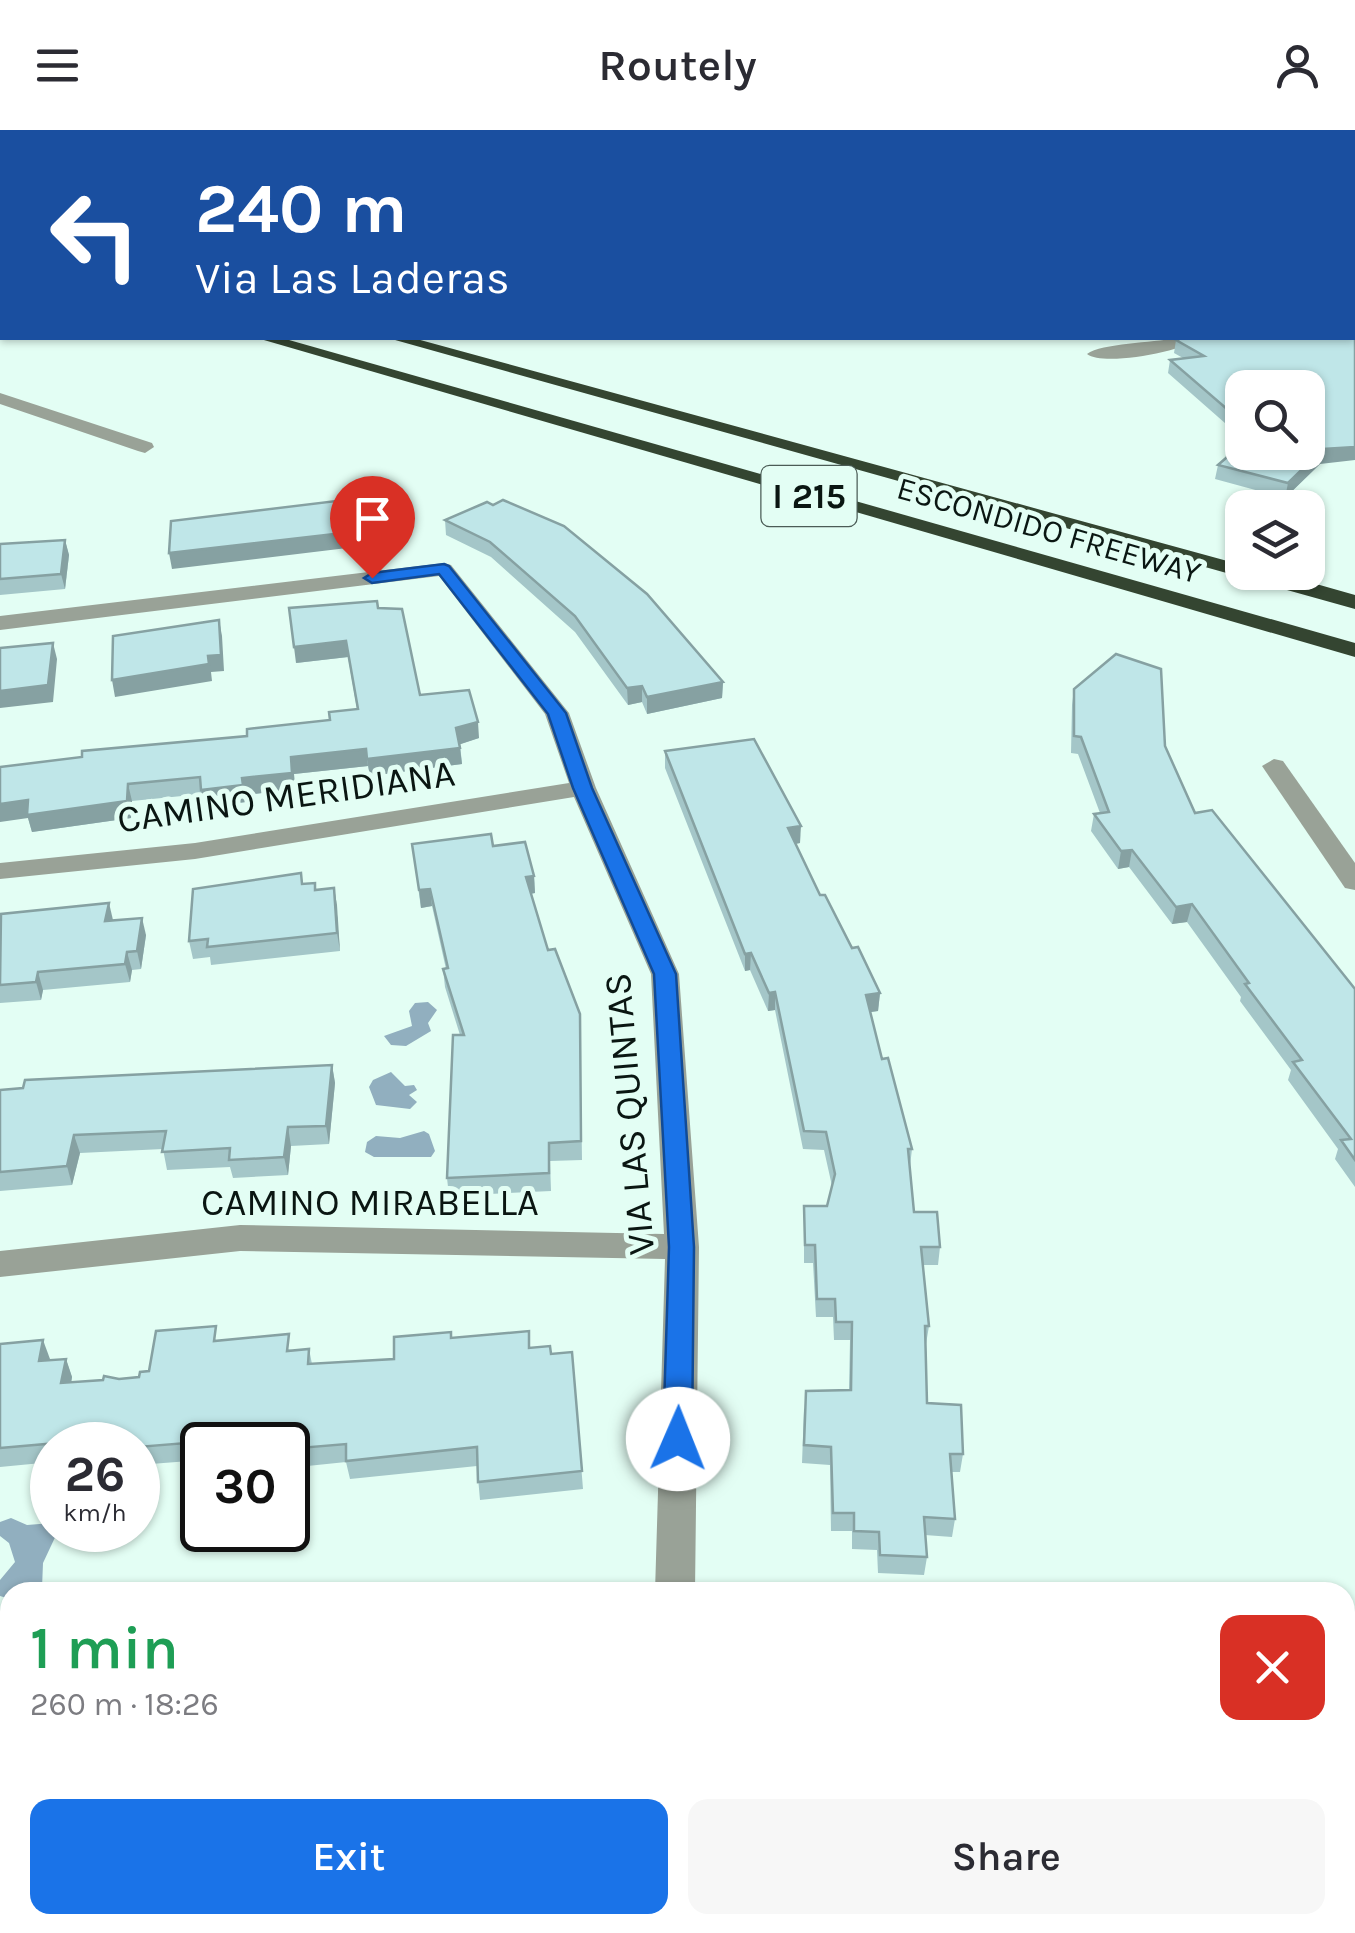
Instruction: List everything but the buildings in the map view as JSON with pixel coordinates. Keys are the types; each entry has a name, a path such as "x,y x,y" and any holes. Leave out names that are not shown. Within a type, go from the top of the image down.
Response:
{"highway":[{"name":"ESCONDIDO FREEWAY","path":"272,340 1355,650"},
{"name":"ESCONDIDO FREEWAY","path":"403,340 1225,566"},
{"name":"ESCONDIDO FREEWAY","path":"1311,590 1355,602"}],"street":[{"path":"1095,354 1147,350 1186,340"},
{"path":"0,398 146,447"},
{"name":"VIA LAS QUINTAS","path":"0,623 444,569 556,713 583,788 665,974 682,1247 675,1582"},
{"path":"1274,766 1355,882"},
{"name":"CAMINO MERIDIANA","path":"0,871 196,852 583,788"},
{"name":"CAMINO MIRABELLA","path":"0,1264 240,1238 682,1247"}],"water":[{"path":"428,1002 437,1010 428,1023 431,1031 406,1046 391,1045 384,1036 412,1026 409,1011 415,1003"},
{"path":"391,1072 405,1086 414,1085 417,1090 409,1095 417,1102 410,1109 376,1105 369,1087 373,1080"},
{"path":"424,1131 435,1151 431,1157 374,1157 365,1152 367,1142 376,1136 400,1138"},
{"path":"11,1518 30,1525 30,1552 48,1552 42,1582 0,1582 15,1562 9,1543 0,1536 0,1522"}],"route":[{"path":"372,578 444,569 556,713 583,788 665,974 682,1247 678,1439"}]}
